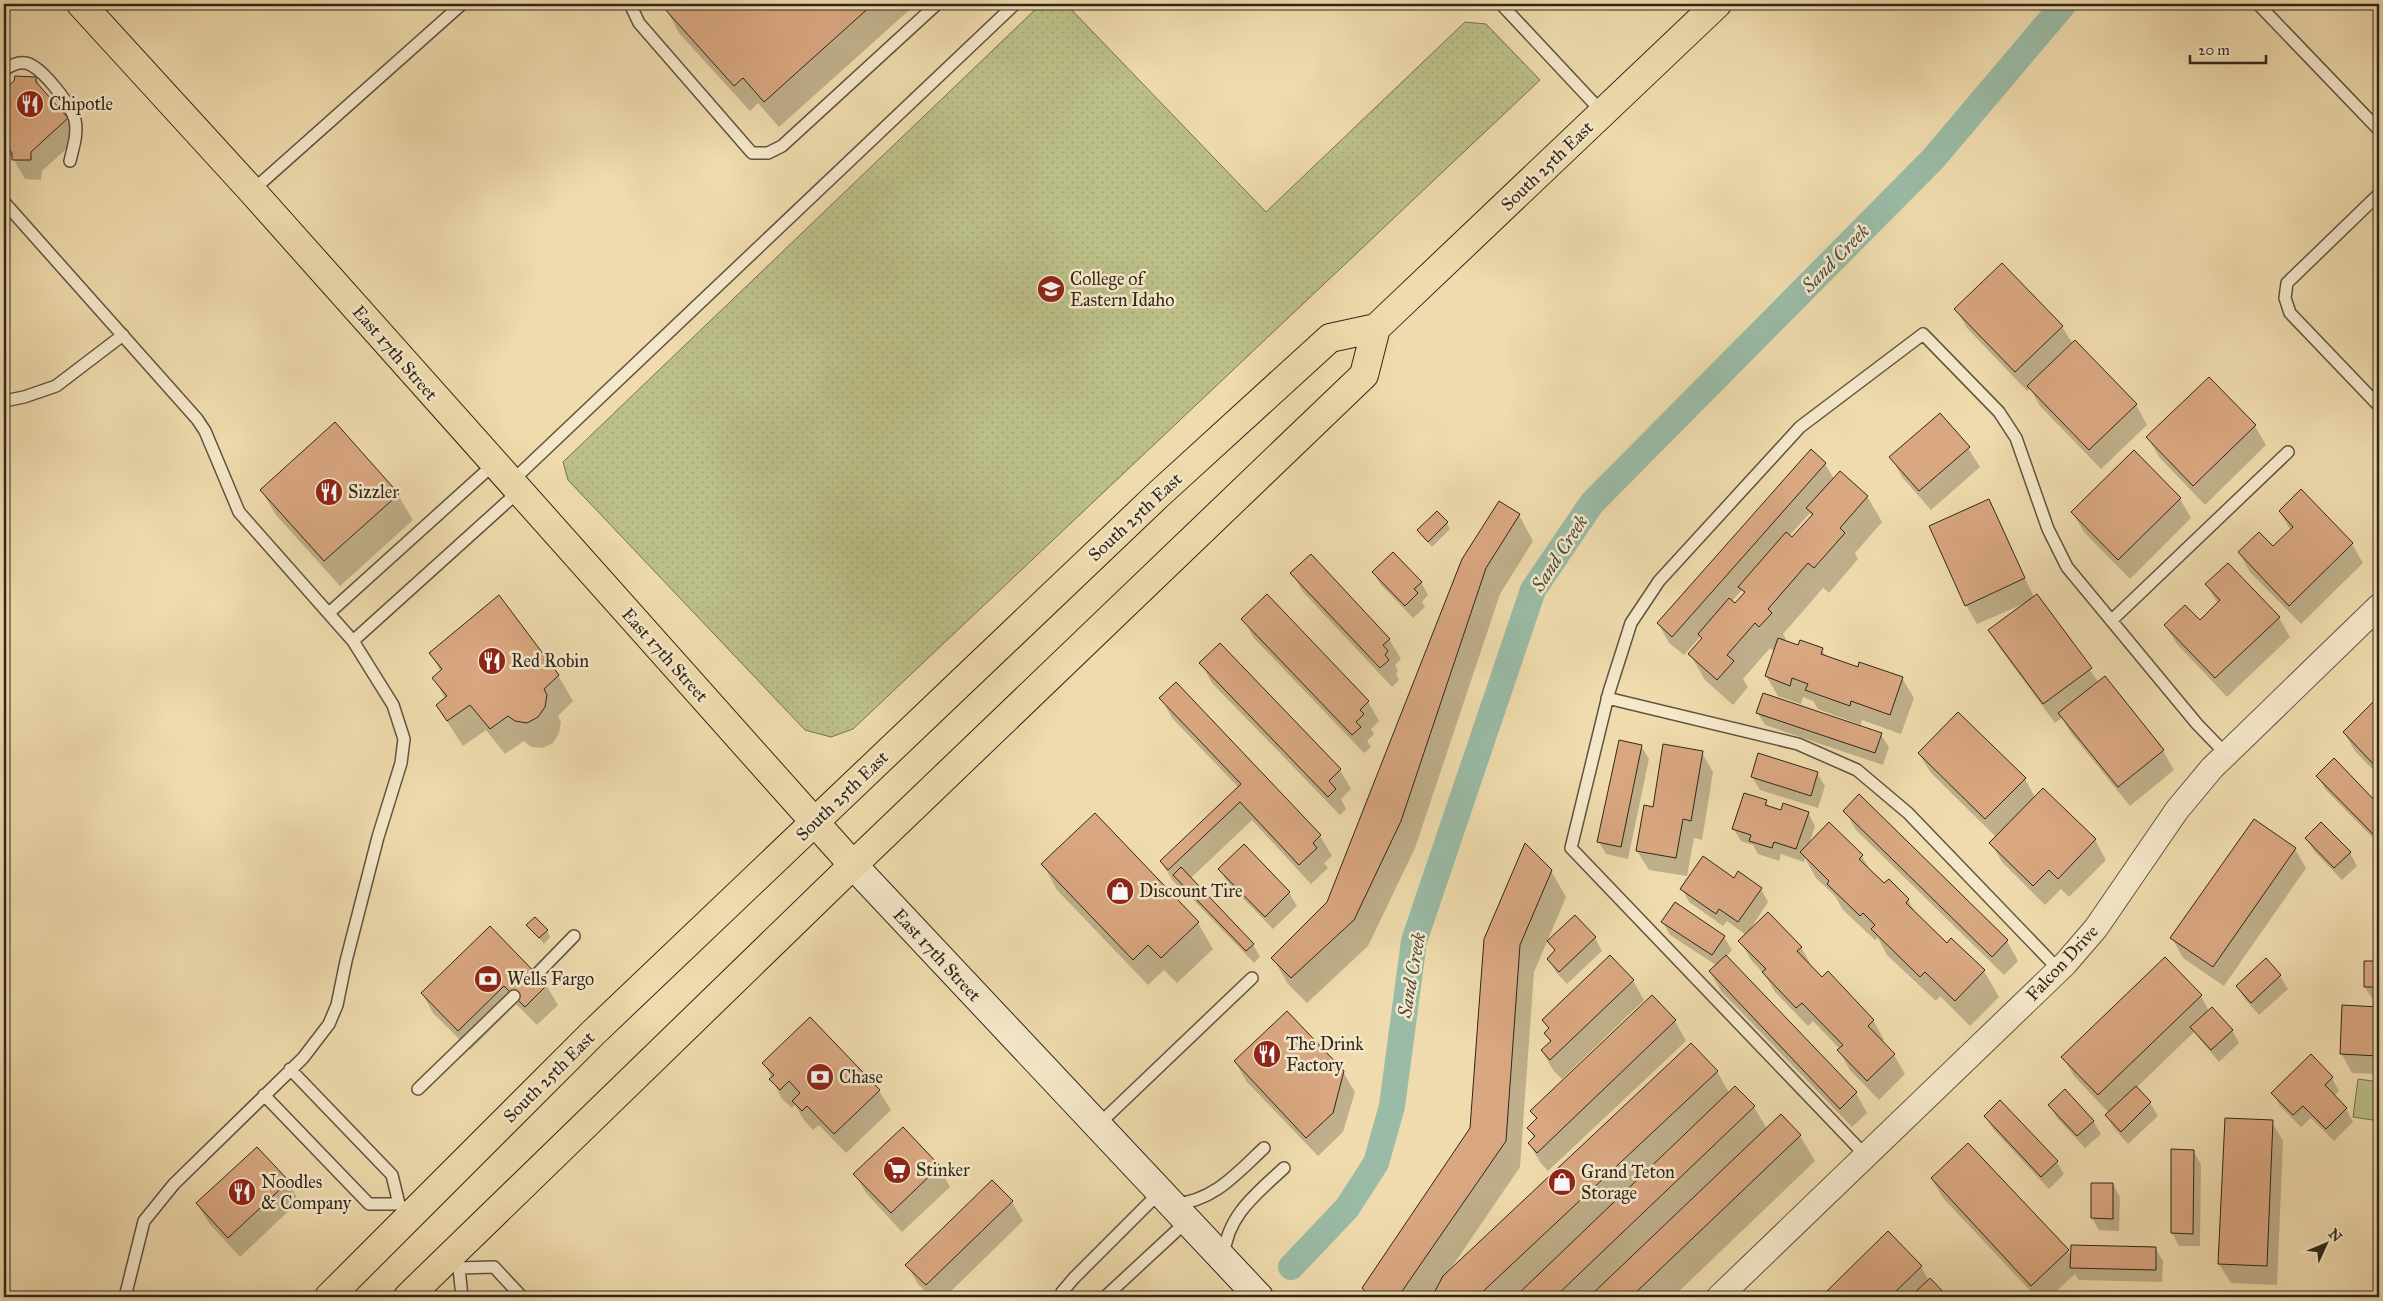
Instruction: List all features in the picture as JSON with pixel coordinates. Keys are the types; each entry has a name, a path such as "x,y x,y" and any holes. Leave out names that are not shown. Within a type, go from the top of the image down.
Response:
{"main road":[{"name":"East 17th Street","path":"81,4 252,191 853,865 1259,1297"},
{"name":"South 25th East","path":"328,1297 405,1210 1159,494 1330,338 1376,328 1717,4"},
{"path":"408,1297 454,1263 853,865 1364,375 1376,328"}],"street":[{"name":"Falcon Drive","path":"1719,1297 1867,1157 2059,970 2096,928 2177,810 2226,754 2379,606"}],"lane":[{"path":"252,191 462,4"},
{"path":"630,4 639,23 752,153 768,153 782,146 937,4"},
{"path":"353,641 508,480 1015,4"},
{"path":"1501,4 1603,113"},
{"path":"2258,4 2379,130"},
{"path":"4,70 9,66 25,63 37,68 67,105 75,119 76,140 70,161"},
{"path":"2379,194 2287,283 2285,298 2290,313 2379,406"},
{"path":"4,202 191,411 205,431 239,512 353,641 394,704 404,740 401,763 378,838 346,961 337,1005 329,1024 303,1058 174,1184 144,1220 125,1297"},
{"path":"1867,1157 1571,848 1607,698 1631,623 1659,581 1800,427 1923,334 1998,412 2016,438 2048,529 2067,567 2197,724 2226,754"},
{"path":"4,400 24,397 56,386 123,335"},
{"path":"2112,620 2288,452"},
{"path":"329,613 508,480"},
{"path":"1607,698 1798,744 1857,770 1908,813 2059,970"},
{"path":"537,974 574,936"},
{"path":"1097,1126 1252,978"},
{"path":"418,1089 514,996"},
{"path":"264,1095 369,1204 405,1210 392,1175 290,1069"},
{"path":"1061,1297 1062,1292 1074,1278 1173,1206 1213,1194 1264,1148"},
{"path":"1223,1259 1225,1241 1238,1214 1284,1168"},
{"path":"1105,1297 1173,1206"},
{"path":"462,1297 454,1263 494,1268 522,1297"}],"green space":[{"name":"College of Eastern Idaho","path":"1041,4 1066,4 1266,212 1465,22 1486,24 1540,80 853,729 831,737 805,730 568,480 563,462"},
{"path":"2358,1079 2379,1082 2379,1121 2353,1117"}],"building":[{"path":"666,4 873,4 764,102 743,78 734,86 663,7"},
{"name":"Chipotle","path":"15,76 36,77 36,82 68,118 31,152 31,160 12,160 12,153 4,144 4,90 14,81"},
{"path":"2002,263 2063,326 2015,372 1954,309"},
{"path":"2075,340 2137,404 2089,450 2027,386"},
{"path":"2209,377 2256,425 2193,486 2146,437"},
{"path":"1940,413 1970,447 1919,491 1889,457"},
{"name":"Sizzler","path":"335,422 399,494 324,561 260,490"},
{"path":"1811,449 1826,463 1672,637 1657,623"},
{"path":"2134,450 2181,498 2118,560 2071,512"},
{"path":"1840,471 1868,496 1840,528 1845,533 1814,568 1808,563 1768,609 1772,613 1759,627 1755,623 1727,655 1734,661 1717,680 1688,654 1702,638 1698,634 1729,598 1735,603 1745,592 1738,587 1786,532 1792,537 1813,514 1806,508"},
{"path":"2301,489 2353,543 2289,606 2238,552 2259,532 2273,546 2293,527 2279,511"},
{"path":"1989,499 2025,578 1965,606 1929,526"},
{"path":"1499,501 1520,514 1486,568 1401,821 1354,920 1291,978 1271,958 1327,902 1462,559"},
{"path":"1437,511 1448,522 1428,542 1417,530"},
{"path":"1393,552 1422,582 1414,589 1418,593 1405,606 1372,572"},
{"path":"1311,554 1390,639 1383,645 1388,651 1385,655 1389,660 1380,668 1290,573"},
{"path":"2228,563 2280,617 2215,678 2164,625 2185,605 2200,620 2220,600 2205,584"},
{"path":"1267,594 1369,701 1360,710 1364,714 1356,722 1361,727 1352,735 1241,619"},
{"path":"2037,594 2092,668 2043,704 1988,630"},
{"name":"Red Robin","path":"499,595 559,675 544,689 547,695 545,707 538,717 527,723 515,721 508,716 490,729 470,705 447,721 436,705 447,696 432,678 442,669 429,653"},
{"path":"1778,638 1798,645 1800,640 1823,648 1821,654 1858,667 1859,662 1903,677 1890,715 1851,701 1850,706 1805,690 1808,684 1792,678 1790,686 1765,676"},
{"path":"1220,643 1341,769 1329,781 1336,789 1328,797 1199,663"},
{"path":"2105,676 2164,750 2118,787 2058,713"},
{"path":"1176,682 1321,835 1313,843 1317,848 1299,865 1240,802 1168,870 1160,861 1241,784 1159,698"},
{"path":"1763,693 1882,733 1875,753 1756,713"},
{"path":"2377,698 2379,700 2379,770 2343,732"},
{"path":"1958,712 2026,778 1985,819 1918,753"},
{"path":"1619,740 1642,745 1621,847 1597,842"},
{"path":"1663,744 1703,751 1691,821 1683,819 1676,858 1636,851 1644,805 1653,807"},
{"path":"1758,753 1818,772 1811,796 1751,777"},
{"path":"2334,758 2379,805 2379,834 2376,837 2316,776"},
{"path":"2043,788 2096,839 2058,879 2049,870 2033,886 1989,843"},
{"path":"1744,793 1767,800 1765,805 1781,810 1783,803 1809,812 1796,849 1774,842 1772,848 1749,841 1751,835 1732,829"},
{"path":"1859,794 2008,940 1992,957 1843,811"},
{"path":"1095,813 1199,922 1161,958 1148,945 1133,960 1041,864"},
{"path":"2254,819 2296,848 2213,967 2170,938"},
{"path":"1829,822 1863,855 1859,859 1884,883 1889,879 1909,899 1906,903 1947,943 1951,938 1985,970 1955,1001 1925,972 1920,977 1871,929 1875,925 1863,913 1860,916 1827,884 1829,881 1800,852"},
{"path":"2321,822 2351,852 2334,868 2305,838"},
{"path":"1525,843 1552,870 1520,945 1506,1141 1398,1297 1370,1297 1362,1288 1470,1128 1484,939"},
{"path":"1244,844 1290,892 1265,917 1218,869"},
{"path":"1703,856 1734,878 1738,871 1762,888 1738,922 1719,909 1716,914 1680,889"},
{"path":"1181,867 1254,944 1246,951 1173,875"},
{"path":"1675,902 1725,936 1712,955 1661,922"},
{"path":"1768,912 1802,947 1797,951 1822,977 1828,971 1874,1020 1868,1026 1895,1054 1867,1081 1837,1050 1843,1045 1802,1003 1796,1008 1762,972 1766,969 1738,941"},
{"path":"1575,915 1596,937 1559,972 1547,959 1555,950 1547,941"},
{"path":"535,917 548,930 539,938 526,925"},
{"name":"Wells Fargo","path":"490,926 547,985 525,1007 504,986 458,1031 421,993"},
{"path":"1610,955 1634,980 1550,1060 1541,1050 1551,1041 1544,1033 1549,1028 1542,1020"},
{"path":"1726,955 1857,1092 1840,1109 1709,971"},
{"path":"2165,957 2202,995 2098,1095 2061,1057"},
{"path":"2266,958 2281,975 2251,1003 2236,986"},
{"path":"2364,961 2379,961 2379,987 2364,987"},
{"path":"1652,995 1676,1020 1537,1153 1528,1143 1535,1136 1527,1128 1537,1118 1530,1111"},
{"path":"2342,1005 2379,1007 2379,1056 2340,1054"},
{"path":"2212,1007 2233,1030 2211,1050 2190,1027"},
{"path":"1287,1011 1344,1071 1333,1113 1306,1138 1234,1061"},
{"name":"Chase","path":"810,1017 880,1090 834,1134 807,1106 802,1111 792,1101 800,1093 789,1081 780,1090 769,1079 774,1075 762,1063"},
{"path":"1691,1043 1718,1071 1477,1297 1432,1297 1443,1276"},
{"path":"2311,1054 2333,1077 2325,1085 2347,1108 2326,1129 2303,1106 2293,1115 2271,1093"},
{"path":"1735,1086 1755,1106 1555,1297 1515,1297"},
{"path":"2136,1086 2151,1102 2121,1132 2105,1115"},
{"path":"2065,1089 2094,1121 2077,1136 2048,1105"},
{"path":"2000,1100 2058,1161 2041,1177 1984,1116"},
{"path":"1781,1114 1801,1135 1631,1297 1589,1297"},
{"path":"2225,1118 2273,1120 2267,1266 2218,1264"},
{"name":"Stinker","path":"903,1127 940,1166 891,1213 853,1174"},
{"path":"1968,1143 2069,1250 2031,1286 1931,1178"},
{"name":"Noodles & Company","path":"257,1147 289,1181 228,1238 196,1203"},
{"path":"2171,1149 2194,1150 2193,1234 2171,1233"},
{"path":"992,1180 1013,1201 926,1285 905,1265"},
{"path":"2091,1183 2113,1183 2113,1219 2091,1218"},
{"path":"1888,1231 1922,1266 1890,1297 1833,1297 1827,1291"},
{"path":"2071,1245 2156,1247 2156,1270 2070,1268"},
{"path":"1930,1278 1948,1297 1910,1297"},
{"path":"2379,1290 2379,1297 2371,1297"},
{"path":"2030,1295 2087,1297 2030,1297"}],"waterway":[{"name":"Sand Creek","path":"1291,1267 1347,1208 1376,1163 1392,1106 1414,941 1533,590 1592,503 1933,159 2064,4"}],"place":[{"name":"Chipotle","path":"30,104"},
{"name":"College of Eastern Idaho","path":"1051,289"},
{"name":"Sizzler","path":"329,492"},
{"name":"Red Robin","path":"492,661"},
{"name":"Discount Tire","path":"1120,891"},
{"name":"Wells Fargo","path":"488,979"},
{"name":"The Drink Factory","path":"1267,1054"},
{"name":"Chase","path":"820,1077"},
{"name":"Stinker","path":"897,1170"},
{"name":"Grand Teton Storage","path":"1562,1182"},
{"name":"Noodles & Company","path":"242,1192"}]}
